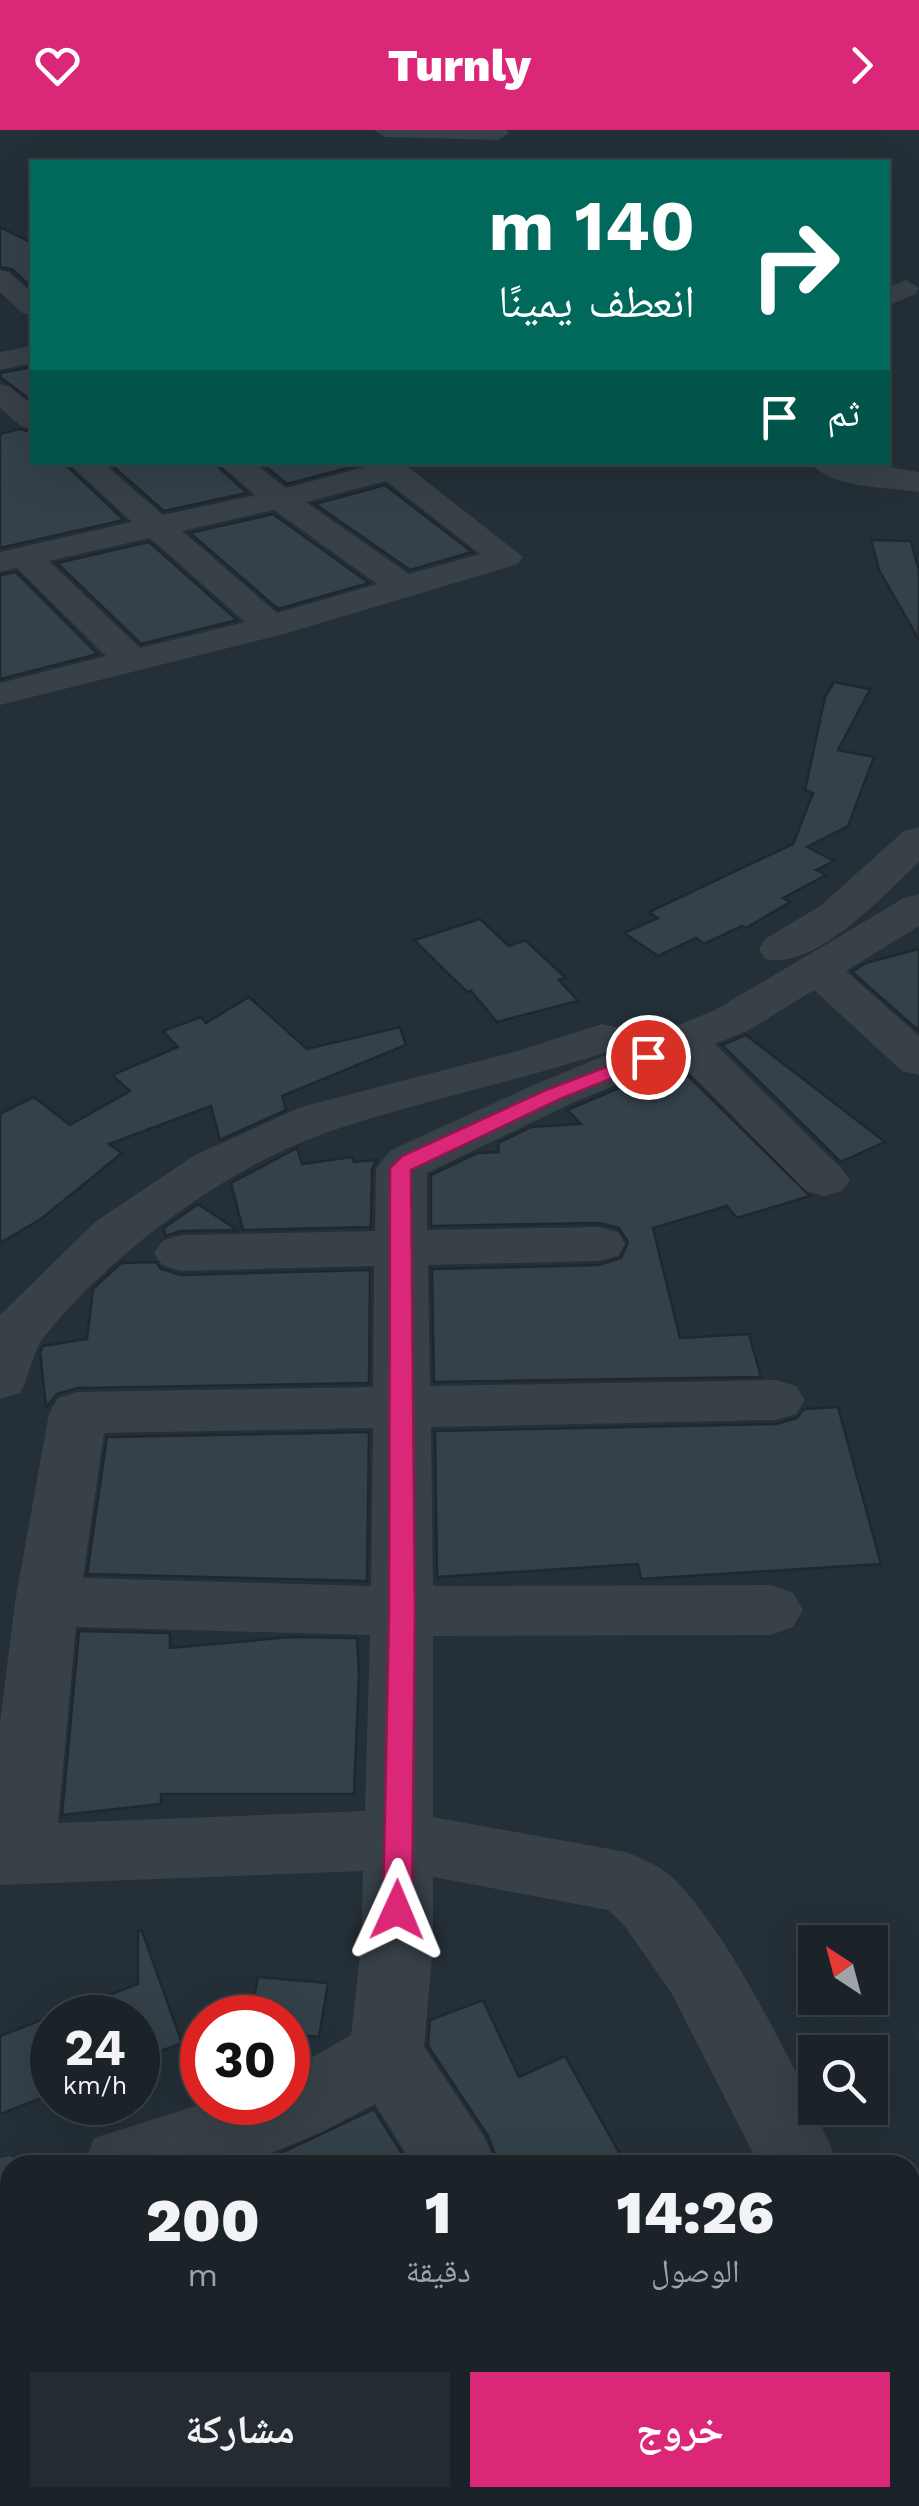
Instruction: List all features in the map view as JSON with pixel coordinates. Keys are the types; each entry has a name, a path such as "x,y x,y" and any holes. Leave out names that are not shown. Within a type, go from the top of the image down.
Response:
{"street":[{"path":"385,130 498,133"},
{"path":"0,278 30,305"},
{"path":"0,361 30,355"},
{"path":"0,392 30,418"},
{"path":"86,465 272,626"},
{"path":"236,465 406,588"},
{"path":"833,465 853,473 878,469 919,482"},
{"path":"0,694 272,626 506,557 387,466 280,499 12,560"},
{"path":"12,560 134,662"},
{"path":"0,1379 14,1332 114,1234 213,1166 320,1118 532,1062 690,1008 836,915 919,840"},
{"path":"450,2155 386,2054 396,1946 402,1611 401,1168 410,1160 553,1094 732,1020 919,907"},
{"path":"818,970 919,1060"},
{"path":"684,1041 824,1180"},
{"path":"181,1253 599,1244"},
{"path":"776,1400 78,1413 10,1855 398,1840 611,1878 640,1890 654,1904 692,1961 795,2155"},
{"path":"46,1602 402,1611 771,1610"},
{"path":"159,2155 289,2110 354,2078 386,2054"}],"building":[{"path":"0,227 30,242 30,286 12,269 0,267"},
{"path":"30,367 30,400 0,377 0,373"},
{"path":"19,429 30,432 30,465 66,465 124,520 0,548 0,434"},
{"path":"111,465 216,465 247,493 164,511"},
{"path":"264,465 355,466 287,484"},
{"path":"385,485 472,552 410,570 315,504"},
{"path":"273,514 369,583 278,609 190,533"},
{"path":"871,540 911,541 919,571 919,640 879,570"},
{"path":"149,542 237,620 141,644 57,563"},
{"path":"16,572 98,654 0,679 0,575"},
{"path":"834,682 870,689 838,750 874,757 848,826 807,847 834,861 816,870 826,875 783,898 790,902 746,928 742,926 704,944 696,938 658,956 624,933 658,918 649,912 793,844 813,793 805,790 825,697"},
{"path":"480,919 509,946 525,940 566,978 559,980 578,1001 497,1022 471,991 467,992 414,940"},
{"path":"919,949 919,1031 852,972 866,963"},
{"path":"249,997 307,1049 400,1027 406,1045 282,1096 286,1110 220,1140 211,1106 109,1144 122,1153 41,1219 0,1243 0,1114 34,1097 70,1125 130,1091 112,1075 178,1047 163,1031 201,1017 206,1023"},
{"path":"746,1035 885,1142 841,1162 722,1045"},
{"path":"676,1064 810,1196 737,1218 727,1206 653,1228 680,1338 749,1334 761,1377 434,1382 432,1269 599,1265 621,1258 628,1242 619,1228 599,1223 431,1226 431,1175 477,1153 499,1152 498,1143 531,1127 581,1124 567,1110"},
{"path":"297,1148 302,1164 352,1157 354,1162 377,1160 372,1168 371,1227 243,1230 231,1183"},
{"path":"198,1204 237,1230 181,1231 165,1236 164,1228"},
{"path":"156,1262 161,1269 181,1275 370,1270 369,1383 78,1388 57,1394 46,1407 40,1352 43,1346 87,1339 93,1289 121,1263"},
{"path":"838,1407 881,1564 641,1579 638,1564 437,1577 435,1431 776,1424 797,1418 804,1409"},
{"path":"369,1432 367,1581 87,1574 107,1437"},
{"path":"79,1631 170,1633 170,1648 291,1637 357,1638 354,1794 161,1794 161,1804 62,1815"},
{"path":"138,1931 142,1931 180,2044 160,2052 160,1995 109,1995 138,1984"},
{"path":"258,1977 328,1983 319,2037 310,2036 310,1995 254,1995"},
{"path":"483,2000 519,2077 565,2056 620,2155 495,2155 488,2136 428,2046 430,2020"},
{"path":"30,2024 30,2102 0,2114 0,2036"},
{"path":"374,2109 403,2155 276,2155"}],"route":[{"path":"397,1910 402,1611 401,1168 410,1160 553,1094 648,1057"}]}
